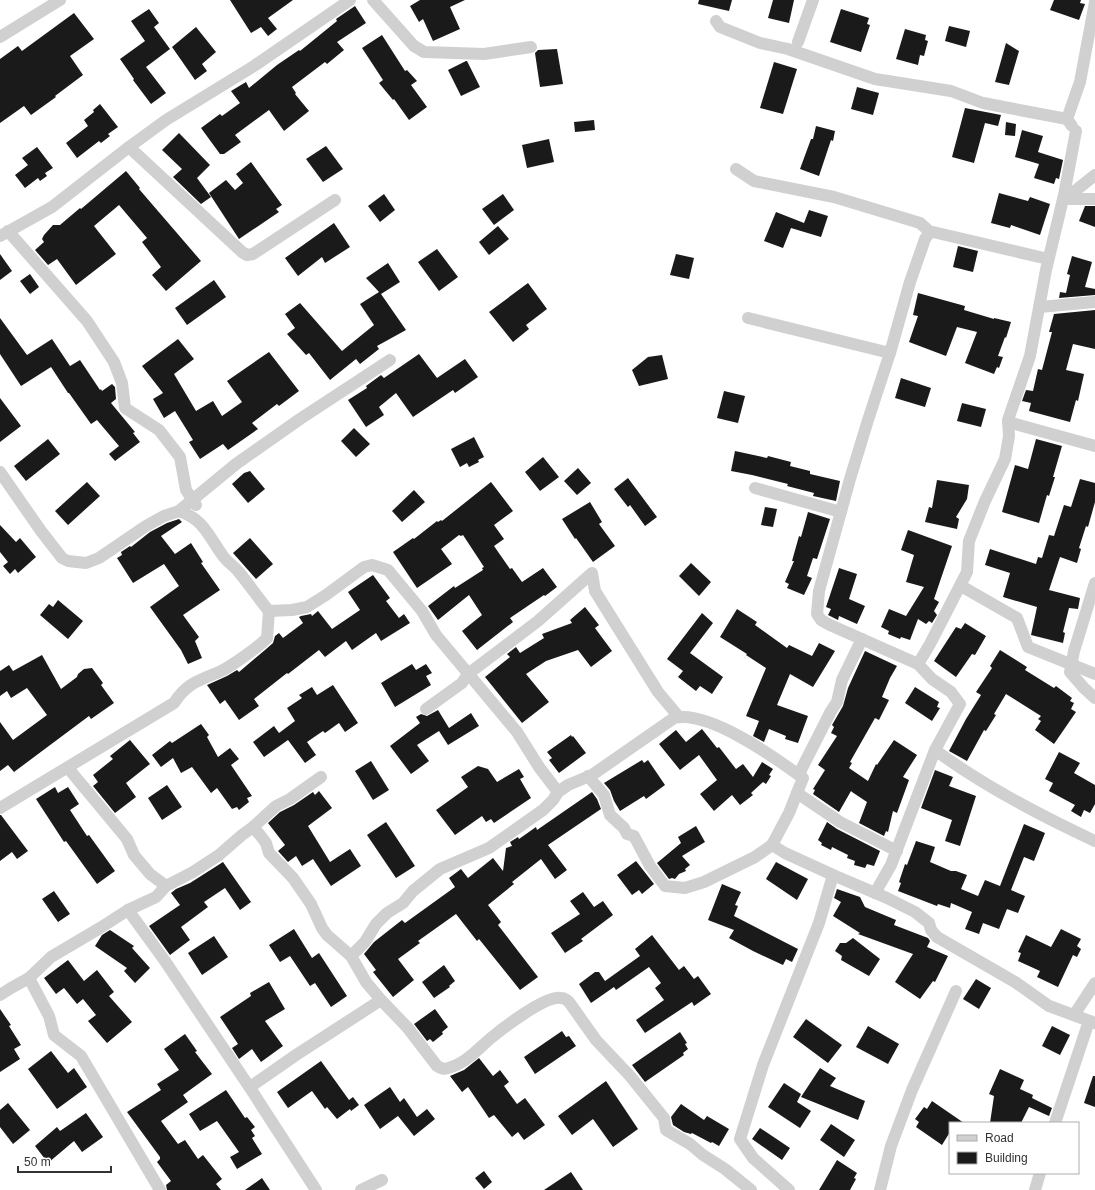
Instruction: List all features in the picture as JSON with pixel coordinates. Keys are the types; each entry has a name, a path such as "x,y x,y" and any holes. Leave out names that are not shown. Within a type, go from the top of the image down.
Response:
{"street":[{"path":"0,37 60,0"},
{"path":"197,506 186,490 180,457 159,430 125,408 122,383 114,362 87,321 4,234 52,207 166,120 254,66 350,0"},
{"path":"373,0 414,46 424,52 484,54 531,47"},
{"path":"798,42 813,0"},
{"path":"1067,119 1080,82 1095,2"},
{"path":"716,21 720,27 760,43 788,49 875,78 951,91 983,103 1067,119 1076,131 1080,149 1074,161 1072,184 1065,198 1040,307 1095,302"},
{"path":"918,664 961,586 967,572 969,541 985,501 1005,459 1009,436 1008,422 1030,356 1048,259 1064,195 1076,131"},
{"path":"129,147 242,252 247,254 253,254 335,200"},
{"path":"736,169 754,181 834,197 920,223 930,232 1048,259"},
{"path":"1065,198 1095,176"},
{"path":"1065,198 1095,198"},
{"path":"875,893 897,851 935,750 960,704 952,692 932,679 918,664 830,625 821,620 817,614 819,591 866,427 890,353 910,282 925,239 930,232"},
{"path":"748,318 890,353"},
{"path":"0,472 41,531 62,558 75,563 86,563 99,558 146,526 164,516 179,511 236,464 300,419 390,360"},
{"path":"1008,422 1095,446"},
{"path":"756,488 841,512"},
{"path":"0,808 174,703 179,694 188,686 205,677 220,672 256,648 266,638 269,611 238,572 223,556 204,527 196,519 179,511"},
{"path":"269,611 292,610 307,607 364,567 372,565 388,570 422,611 436,635 517,732 538,767 558,792"},
{"path":"426,709 462,684 468,674 538,621 592,573 595,591 658,692 679,717"},
{"path":"1095,583 1074,651 1070,672 1095,698"},
{"path":"961,586 1017,618 1028,647 1071,666 1095,674"},
{"path":"799,774 837,702 842,680 862,639"},
{"path":"351,956 365,942 376,924 386,913 403,903 413,891 440,868 489,848 543,810 553,800 558,792 568,785 604,767 674,718 693,717 712,723 767,752 803,778 789,813 772,845 755,857 704,882 685,888 665,886 650,866 634,836 627,834 624,828 610,815 604,795 588,776"},
{"path":"935,750 959,768 1025,807 1095,841"},
{"path":"68,768 127,839 134,855 150,874 166,886"},
{"path":"0,995 29,978 51,957 128,910 156,897 166,886 193,872 219,855 276,806 290,799 321,777"},
{"path":"797,793 840,822 897,851"},
{"path":"253,827 263,839 269,853 293,878 307,897 327,935 351,956 366,982 407,1027 437,1066 447,1069 461,1063 537,1005 553,998 560,997 569,1002 596,1040 630,1076 664,1118 666,1130 690,1144 751,1190"},
{"path":"772,845 785,853 915,912 929,923 931,930 937,937 1015,982 1049,1006 1092,1022 1055,1122"},
{"path":"789,1190 753,1158 740,1139 763,1065 819,923 833,875"},
{"path":"128,910 165,961 250,1087 316,1190"},
{"path":"29,978 49,1016 54,1035 81,1056 160,1190"},
{"path":"1074,1015 1095,983"},
{"path":"880,1190 890,1146 912,1090 956,991"},
{"path":"250,1087 296,1055 381,1000"},
{"path":"1035,1190 1040,1174"},
{"path":"361,1190 382,1180"}],"building":[{"path":"230,0 293,0 268,18 277,29 268,36 261,27 251,33"},
{"path":"420,0 465,0 450,7 460,29 433,41 423,19 419,22 410,6"},
{"path":"699,0 732,0 729,11 698,4"},
{"path":"773,0 794,0 789,23 768,18"},
{"path":"1054,0 1081,0 1080,3 1085,4 1079,20 1050,10"},
{"path":"355,6 366,23 337,42 344,50 327,64 325,62 292,87 296,93 295,94 309,111 284,131 269,110 235,135 241,142 224,154 220,154 201,128 220,114 222,116 240,103 231,91 246,82 249,88 277,65 299,50 300,51 337,21 336,19"},
{"path":"149,9 159,23 154,27 170,49 146,67 166,93 151,104 133,80 134,79 120,59 145,41 131,21"},
{"path":"841,9 869,18 867,24 870,25 861,52 830,42"},
{"path":"74,13 94,39 70,56 83,75 31,115 24,106 0,123 0,59 18,46 22,51"},
{"path":"949,26 970,31 966,47 945,41"},
{"path":"196,27 216,52 202,64 207,71 195,80 172,47"},
{"path":"905,29 926,35 925,40 928,41 924,56 920,55 918,65 896,59"},
{"path":"382,35 405,71 407,70 417,81 411,85 427,107 409,120 394,99 393,100 379,83 383,80 362,48"},
{"path":"1006,43 1019,51 1009,85 995,82"},
{"path":"557,49 563,84 540,87 535,53 538,50"},
{"path":"466,61 480,87 461,96 448,70"},
{"path":"774,62 797,69 783,114 760,108"},
{"path":"857,87 879,93 873,115 851,109"},
{"path":"100,104 118,127 108,134 110,136 101,143 99,141 77,158 66,143 88,126 84,120 94,112 93,110"},
{"path":"965,108 1001,115 998,126 985,123 974,163 952,157"},
{"path":"594,120 595,130 575,132 574,122"},
{"path":"1006,122 1016,124 1015,136 1005,135"},
{"path":"816,126 835,131 833,141 831,140 819,176 800,169 811,139 813,139"},
{"path":"1022,130 1043,136 1038,152 1063,160 1059,179 1056,178 1054,184 1034,178 1039,164 1015,157"},
{"path":"179,133 210,165 197,178 211,197 201,204 173,177 182,169 162,150"},
{"path":"549,139 554,162 527,168 522,145"},
{"path":"326,146 343,169 323,182 306,159"},
{"path":"37,147 53,168 45,173 47,176 40,181 38,178 25,188 15,175 28,165 22,158"},
{"path":"251,162 282,205 276,209 279,212 239,239 209,193 226,180 235,190 243,183 236,174"},
{"path":"126,171 140,188 139,189 201,261 166,291 152,275 161,267 142,242 147,238 119,205 94,226 116,254 76,285 57,259 48,265 35,250 44,242 42,239 44,235 53,225 60,225"},
{"path":"999,193 1028,201 1030,197 1050,204 1040,235 1011,225 1010,228 991,223"},
{"path":"384,194 395,210 380,222 368,206"},
{"path":"503,194 514,210 494,225 482,209"},
{"path":"1085,206 1095,206 1095,227 1079,221"},
{"path":"809,210 828,216 821,237 791,228 783,248 764,241 776,212 804,223"},
{"path":"334,223 350,247 325,263 322,257 298,276 285,258"},
{"path":"498,226 509,239 489,255 479,242"},
{"path":"958,246 978,251 973,272 953,267"},
{"path":"437,249 458,277 439,291 418,262"},
{"path":"0,254 12,271 0,280"},
{"path":"676,254 694,258 689,279 670,275"},
{"path":"1072,256 1092,262 1085,287 1095,289 1095,295 1059,298 1060,292 1066,293 1070,275 1067,274"},
{"path":"388,263 400,282 381,294 406,330 377,346 379,349 360,364 356,359 330,380 309,353 306,355 287,334 295,328 285,314 300,303 342,351 374,325 360,304 379,292 366,278"},
{"path":"30,274 39,287 30,294 20,281"},
{"path":"214,280 226,297 187,325 175,308"},
{"path":"528,283 547,309 526,325 529,329 513,342 489,312"},
{"path":"918,293 965,306 964,310 994,319 1011,322 998,356 1003,357 999,368 997,367 994,374 965,363 977,332 957,327 946,356 909,342 918,316 913,315"},
{"path":"1095,310 1095,349 1073,344 1066,370 1084,374 1078,401 1076,400 1070,422 1029,411 1031,403 1022,401 1026,390 1033,391 1038,369 1042,370 1052,332 1049,332 1054,314"},
{"path":"0,318 27,355 52,339 70,366 80,360 100,390 101,389 102,391 112,384 115,387 116,399 111,403 135,432 133,433 140,442 115,461 109,454 119,446 97,420 91,424 51,367 21,386 0,354"},
{"path":"178,339 194,359 174,374 196,411 213,401 222,416 242,402 227,381 269,352 299,391 279,406 277,404 252,423 258,429 228,450 223,444 200,459 189,442 193,440 175,411 164,418 153,399 163,393 142,366"},
{"path":"419,354 437,378 465,359 478,377 455,393 453,390 413,417 396,393 379,407 384,415 366,427 348,400 367,388 366,386 381,375 384,378"},
{"path":"662,355 668,379 639,386 632,370 648,357"},
{"path":"901,378 931,388 925,407 895,398"},
{"path":"724,391 745,396 738,423 717,418"},
{"path":"0,398 21,426 0,442"},
{"path":"962,403 986,409 981,427 957,421"},
{"path":"354,428 370,444 356,457 341,441"},
{"path":"474,437 484,457 478,460 479,462 469,467 467,463 460,467 451,449"},
{"path":"48,439 60,454 26,481 14,466"},
{"path":"1036,439 1062,446 1053,477 1055,477 1049,496 1047,495 1039,523 1002,512 1015,465 1028,469"},
{"path":"735,451 767,458 768,456 791,462 790,466 810,471 810,474 840,481 836,501 813,496 814,493 787,486 788,484 731,471"},
{"path":"543,457 559,477 540,491 525,472"},
{"path":"578,468 591,483 577,495 564,481"},
{"path":"250,471 265,489 248,503 232,484 244,473"},
{"path":"628,478 657,517 645,526 630,505 628,507 614,489"},
{"path":"1080,479 1095,483 1095,502 1088,527 1086,526 1079,548 1081,549 1077,563 1060,557 1049,590 1080,598 1078,609 1069,608 1063,632 1065,633 1063,643 1031,635 1037,607 1003,597 1010,573 985,565 990,549 1036,564 1038,557 1042,558 1049,535 1054,536 1064,505 1071,507"},
{"path":"937,480 969,485 967,499 956,517 959,519 957,529 925,522 929,507 932,508"},
{"path":"87,482 100,496 68,525 55,511"},
{"path":"491,482 513,511 494,525 504,539 494,546 510,569 512,568 522,582 543,568 557,587 510,618 513,622 477,650 462,631 482,615 469,595 438,620 428,606 454,586 455,588 483,570 482,568 484,567 463,535 459,535 441,549 452,564 417,588 393,552 413,538 414,539 437,521 442,521"},
{"path":"414,490 425,502 402,522 392,511"},
{"path":"590,502 602,522 599,524 615,546 593,562 562,519"},
{"path":"765,507 777,509 773,527 761,525"},
{"path":"808,512 830,519 817,559 813,558 807,576 812,578 804,595 787,588 789,584 785,582 794,561 792,561 799,536 801,537"},
{"path":"179,519 182,522 161,536 175,554 191,543 203,562 201,563 220,590 183,615 199,637 195,641 202,658 188,664 181,650 150,607 179,586 164,564 133,583 117,558 122,555 121,552 130,546 131,547 150,532 167,523"},
{"path":"0,525 16,542 20,538 36,557 18,573 15,569 10,574 3,566 8,562 0,552"},
{"path":"908,530 952,546 934,599 939,602 934,611 937,615 932,623 929,621 926,624 918,619 910,640 901,637 900,639 888,634 889,631 881,627 889,609 906,616 924,587 906,582 914,555 901,550"},
{"path":"250,538 273,564 256,579 233,553"},
{"path":"691,563 711,582 699,596 679,576"},
{"path":"839,568 857,574 849,599 865,606 857,624 839,616 838,620 828,615 831,609 826,607"},
{"path":"373,575 390,598 386,601 399,618 404,614 410,623 381,641 376,633 352,650 346,641 325,657 319,650 254,699 259,706 239,720 225,700 220,704 207,685 237,670 239,672 273,643 275,636 279,633 283,638 303,623 299,617 301,616 311,614 312,616 318,611 332,629 360,610 348,592"},
{"path":"58,600 83,621 68,639 40,615 49,604 53,607"},
{"path":"585,607 599,625 595,628 612,651 591,667 578,650 546,661 526,674 549,702 522,723 485,677 510,657 507,654 516,647 520,653 544,638 542,634 572,623 570,620"},
{"path":"737,609 757,622 755,625 787,648 789,645 812,656 819,643 835,651 813,687 790,674 777,705 808,716 798,743 785,739 786,736 769,729 764,742 753,736 759,721 746,716 766,668 720,637"},
{"path":"702,613 713,623 690,653 723,677 712,694 700,686 696,691 678,677 683,671 667,659"},
{"path":"965,623 986,636 975,655 972,654 956,677 934,661 956,627 961,629"},
{"path":"1000,650 1027,667 1025,670 1054,688 1056,686 1072,698 1070,701 1074,703 1071,709 1076,712 1054,744 1035,730 1041,721 1038,719 1041,716 1006,694 994,714 996,715 986,731 984,730 967,761 949,751 981,695 976,692 992,668 990,666"},
{"path":"865,651 897,666 882,697 889,700 879,720 875,718 850,762 852,763 849,768 868,781 876,764 877,765 894,740 917,755 903,777 909,780 897,813 893,811 888,832 886,831 884,836 859,823 867,802 851,791 839,812 813,794 815,790 813,789 825,770 818,765 837,736 831,733 834,727 832,725 843,706 848,688"},
{"path":"42,655 61,689 77,677 78,674 84,669 92,668 103,683 101,685 114,703 91,719 89,716 14,772 8,765 0,771 0,722 13,740 47,715 27,688 11,698 7,691 0,696 0,671 9,665 13,671"},
{"path":"412,664 416,670 426,664 432,673 426,676 431,685 395,707 381,683"},
{"path":"333,685 358,723 345,732 339,723 325,733 323,731 307,742 316,755 305,763 288,740 264,757 253,742 274,726 279,733 295,721 287,708 302,698 299,695 312,687 317,695"},
{"path":"915,687 939,702 937,707 940,708 932,721 905,703"},
{"path":"438,710 449,728 471,713 479,726 448,745 439,731 417,745 429,761 411,774 390,746 420,723 416,717 421,714 427,716"},
{"path":"201,724 209,735 207,737 218,757 230,748 239,759 231,765 252,796 247,798 249,802 239,810 237,807 232,809 217,788 211,793 192,767 181,773 173,758 161,767 152,755 170,741 172,743"},
{"path":"702,729 717,748 719,747 736,769 743,764 753,777 762,762 773,769 766,784 763,782 751,793 753,795 740,805 732,795 714,811 700,794 717,780 699,755 680,770 659,744 676,730 686,742"},
{"path":"571,735 586,753 559,773 549,760 552,758 547,752"},
{"path":"130,740 150,764 126,783 136,797 115,813 93,786 98,782 93,775 113,759 110,756"},
{"path":"1059,752 1080,763 1074,773 1095,785 1095,804 1090,813 1084,810 1081,817 1071,811 1075,805 1049,791 1053,783 1045,779"},
{"path":"642,760 644,763 648,760 665,785 646,799 644,796 620,811 610,790 604,783"},
{"path":"371,761 389,790 373,800 355,771"},
{"path":"478,766 488,769 497,782 519,769 524,777 520,779 531,798 494,823 491,819 486,822 482,816 455,835 436,810 468,787 461,777"},
{"path":"935,770 953,777 949,786 976,796 960,846 945,841 952,820 921,808"},
{"path":"167,785 182,807 162,820 148,798"},
{"path":"55,787 58,793 68,787 79,804 70,810 87,836 89,835 115,871 97,884 66,841 64,842 36,799"},
{"path":"319,791 332,808 308,826 330,862 350,849 361,866 331,886 313,859 302,866 296,856 288,862 278,851 285,845 268,823 280,812 294,805 313,792 315,795"},
{"path":"592,792 601,809 548,845 567,870 555,879 541,859 512,882 514,884 488,905 501,922 498,925 538,977 520,990 479,939 477,941 456,914 418,941 420,943 398,959 414,980 393,997 373,972 376,970 364,954 374,942 402,920 405,923 455,887 449,878 461,869 468,878 493,858 503,871 506,848 512,846 510,842 518,837 519,839 536,827 537,830"},
{"path":"0,815 28,851 17,859 12,852 0,861"},
{"path":"386,822 415,866 396,878 367,835"},
{"path":"827,822 837,829 880,851 874,866 867,864 865,868 854,865 855,861 847,858 848,855 832,847 831,850 821,845 822,843 818,840"},
{"path":"1024,824 1045,833 1034,861 1024,857 1011,890 1025,896 1018,913 1007,909 999,929 983,923 979,934 965,929 972,912 951,903 950,908 938,904 937,906 898,891 901,883 899,882 905,864 907,865 916,841 935,847 930,862 951,871 956,871 967,875 961,889 978,896 985,880 1000,886"},
{"path":"696,826 705,842 682,856 690,865 685,869 686,871 679,874 675,879 669,879 657,863 681,843 678,837"},
{"path":"636,861 654,884 642,894 639,890 632,895 617,875"},
{"path":"223,862 251,902 240,910 225,888 204,902 208,907 181,927 190,940 170,955 149,926 180,905 171,893"},
{"path":"776,862 808,879 797,900 766,879"},
{"path":"722,884 741,892 735,905 738,906 734,916 798,949 792,962 786,959 783,965 753,951 729,938 734,930 708,920"},
{"path":"837,889 860,897 865,907 896,920 894,925 928,938 930,941 927,947 948,956 935,982 933,981 920,999 895,982 913,954 858,934 860,933 833,916 841,902 834,898"},
{"path":"54,891 70,914 58,922 42,899"},
{"path":"583,892 594,907 603,901 613,915 581,939 583,941 565,953 551,933 580,914 570,901"},
{"path":"294,929 312,958 319,953 347,996 331,1007 315,983 310,986 290,956 280,962 269,945"},
{"path":"1061,929 1081,939 1077,946 1081,949 1077,957 1073,955 1058,987 1037,977 1040,971 1018,961 1021,953 1018,952 1026,935 1051,947"},
{"path":"110,930 134,946 132,948 150,968 135,983 124,971 127,968 95,946 102,935"},
{"path":"652,935 679,970 684,966 694,979 698,976 711,994 694,1006 692,1002 645,1033 636,1020 664,1000 655,988 661,983 649,967 616,990 614,987 591,1003 579,984 595,972 599,972 605,981 640,956 635,949"},
{"path":"214,936 228,957 202,975 188,953"},
{"path":"853,938 880,959 869,976 841,960 842,956 835,951 840,943 846,943"},
{"path":"68,960 84,981 97,970 114,992 109,996 132,1022 107,1043 88,1021 96,1015 83,999 77,1004 64,988 56,994 44,978"},
{"path":"444,965 455,981 449,986 450,987 434,998 422,982"},
{"path":"976,979 991,988 979,1009 963,999"},
{"path":"269,982 285,1009 265,1021 283,1046 261,1062 252,1049 239,1059 232,1048 238,1044 220,1017 251,996 250,993"},
{"path":"0,1009 11,1025 9,1026 21,1045 14,1049 20,1059 0,1072"},
{"path":"435,1009 448,1027 442,1032 443,1034 433,1042 430,1039 427,1041 414,1024"},
{"path":"806,1019 842,1045 828,1063 793,1037"},
{"path":"868,1026 899,1044 888,1064 856,1047"},
{"path":"1052,1026 1070,1035 1060,1055 1042,1046"},
{"path":"562,1031 566,1037 569,1036 576,1046 535,1074 524,1057"},
{"path":"680,1032 687,1043 685,1044 688,1049 683,1053 684,1055 645,1082 632,1065"},
{"path":"185,1034 197,1051 195,1052 212,1074 183,1095 188,1102 161,1121 178,1144 185,1140 198,1159 203,1155 222,1179 216,1184 221,1190 167,1190 166,1185 171,1181 157,1162 160,1157 127,1112 161,1090 157,1084 179,1070 164,1049"},
{"path":"51,1051 68,1073 74,1068 87,1087 57,1109 28,1069"},
{"path":"479,1058 493,1076 500,1070 509,1082 504,1086 517,1104 525,1098 545,1125 524,1140 518,1132 512,1137 494,1115 489,1118 468,1087 462,1092 450,1076 464,1070"},
{"path":"321,1061 349,1100 353,1097 359,1105 351,1111 350,1109 337,1119 327,1107 325,1109 312,1091 288,1108 277,1092"},
{"path":"820,1068 836,1078 830,1086 865,1101 858,1120 801,1097"},
{"path":"1000,1069 1024,1080 1020,1089 1033,1095 1032,1098 1052,1108 1049,1116 1029,1107 1022,1122 990,1122 994,1096 989,1094"},
{"path":"1093,1076 1095,1076 1095,1107 1084,1103"},
{"path":"606,1081 638,1129 613,1147 593,1119 572,1135 558,1116"},
{"path":"784,1083 801,1094 797,1102 811,1111 800,1128 768,1107"},
{"path":"390,1087 400,1102 404,1098 417,1117 427,1109 435,1119 414,1136 398,1116 380,1129 364,1105"},
{"path":"226,1090 245,1118 247,1117 255,1127 251,1130 255,1136 252,1138 262,1154 237,1169 230,1157 239,1152 217,1121 200,1131 189,1114"},
{"path":"932,1101 963,1122 949,1122 949,1134 942,1145 916,1127 919,1122 915,1119 924,1107 927,1109"},
{"path":"8,1103 30,1130 13,1144 0,1127 0,1110"},
{"path":"681,1104 704,1120 707,1116 729,1129 719,1146 692,1133 684,1132 673,1125 671,1117"},
{"path":"86,1113 103,1137 82,1152 74,1141 48,1163 35,1146 57,1127 60,1131"},
{"path":"831,1124 855,1140 844,1157 820,1140"},
{"path":"760,1128 790,1148 782,1160 752,1139"},
{"path":"837,1160 857,1173 854,1178 856,1179 850,1190 819,1190"},
{"path":"484,1171 492,1182 484,1189 475,1178"},
{"path":"571,1172 583,1190 544,1190"},
{"path":"262,1178 270,1190 245,1190"}]}
